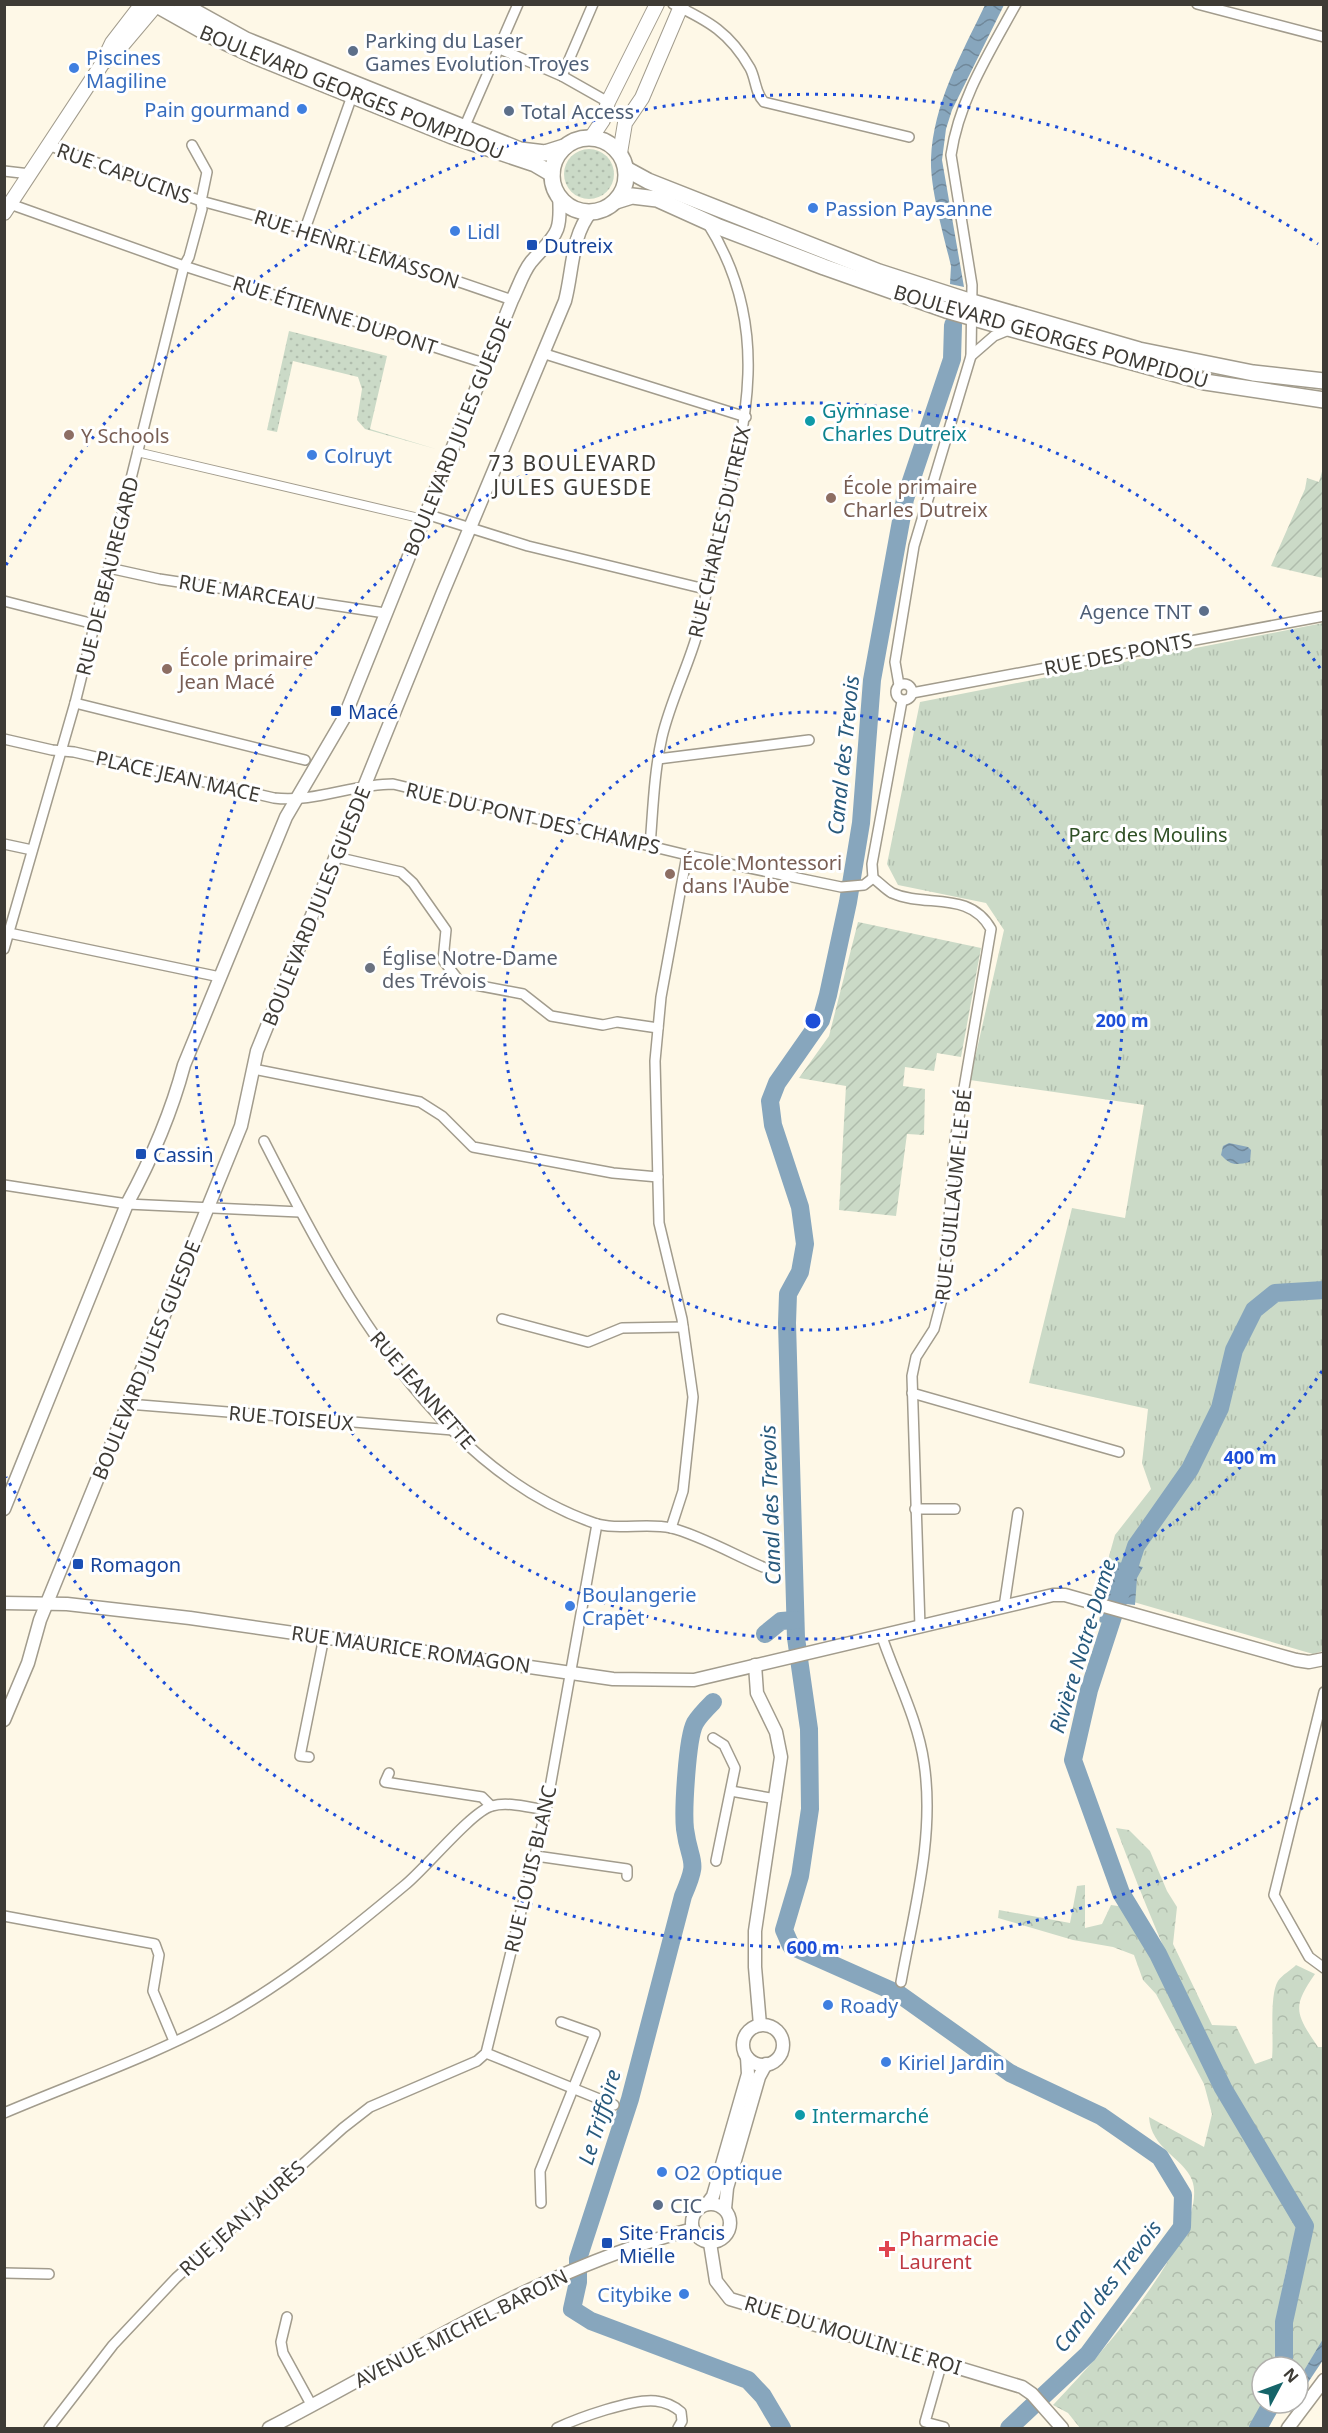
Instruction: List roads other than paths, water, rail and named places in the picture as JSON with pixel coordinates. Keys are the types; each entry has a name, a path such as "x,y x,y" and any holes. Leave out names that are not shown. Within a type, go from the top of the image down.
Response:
{"main road":[{"name":"BOULEVARD GEORGES POMPIDOU","path":"181,4 246,40 532,153 545,153 581,139 591,138"},
{"path":"616,201 625,186 626,169 620,153 612,145 591,138 603,120 608,102 657,4"},
{"name":"BOULEVARD GEORGES POMPIDOU","path":"152,5 233,47 452,136 535,164 552,174"},
{"path":"7,208 102,64 119,49 152,5"},
{"path":"620,153 625,123 642,98 678,6"},
{"path":"564,147 558,155 552,174 559,196 573,208 591,212"},
{"name":"BOULEVARD GEORGES POMPIDOU","path":"626,169 648,181 879,272 1012,329 1205,382 1323,400"},
{"name":"BOULEVARD GEORGES POMPIDOU","path":"591,212 602,210 616,201 632,196 657,199 707,222 824,267 972,310 1139,350 1252,373 1323,381"}],"street":[{"path":"464,128 518,4"},
{"path":"562,76 593,4"},
{"path":"902,701 896,695 899,686 896,662 914,546 971,356 971,276 951,155 953,136 964,102 1016,4"},
{"path":"1197,4 1323,37"},
{"path":"678,6 718,27 727,35 751,70 759,95 764,102 909,137"},
{"path":"500,49 562,76 608,102"},
{"path":"305,229 352,96"},
{"name":"RUE CAPUCINS","path":"48,145 201,201"},
{"name":"RUE DE BEAUREGARD","path":"4,949 75,703 184,266 189,257 202,209 201,201 207,172 192,145"},
{"path":"4,171 30,174"},
{"name":"BOULEVARD JULES GUESDE","path":"4,1509 127,1204 151,1159 178,1091 184,1065 295,801 304,790 344,718 512,300 530,262 557,233 560,217 559,196"},
{"name":"RUE HENRI LEMASSON","path":"201,201 305,229 512,300"},
{"name":"RUE ÉTIENNE DUPONT","path":"7,208 487,364"},
{"name":"BOULEVARD JULES GUESDE","path":"4,1720 28,1663 47,1604 243,1119 257,1051 565,301 572,274 577,234 591,212"},
{"name":"RUE CHARLES DUTREIX","path":"650,846 658,759 672,704 696,636 746,417 749,360 737,283 724,250 707,222"},
{"path":"971,356 994,336 1012,329"},
{"path":"543,353 746,417"},
{"path":"137,452 419,518 424,517 705,590"},
{"name":"RUE MARCEAU","path":"109,568 159,579 385,613"},
{"path":"4,601 94,624"},
{"name":"RUE DES PONTS","path":"912,693 1323,616"},
{"path":"899,686 909,686 912,693 908,700 902,701"},
{"path":"873,878 872,864 902,701"},
{"path":"75,703 305,760"},
{"name":"PLACE JEAN MACE","path":"4,739 295,801"},
{"path":"658,759 809,740"},
{"name":"RUE DU PONT DES CHAMPS","path":"295,801 366,786 393,784 501,812 687,855 841,887 864,885 873,878"},
{"path":"4,844 32,850"},
{"path":"671,1528 682,1491 693,1397 683,1327 659,1223 656,1061 658,1028 687,855"},
{"path":"336,857 401,872 413,883 446,930 443,960 460,982 523,994 551,1016 603,1025 617,1022 658,1028"},
{"name":"RUE GUILLAUME LE BÉ","path":"873,878 892,893 972,908 984,918 991,929 955,1141 943,1295 934,1329 916,1357 912,1393 920,1628"},
{"path":"9,933 220,977"},
{"path":"253,1069 420,1102 442,1116 472,1146 614,1173 658,1177"},
{"name":"RUE JEANNETTE","path":"264,1141 300,1212 364,1322 453,1430 503,1476 553,1505 597,1524 671,1528 763,1567"},
{"path":"4,1185 127,1204 300,1212"},
{"path":"502,1319 588,1341 622,1328 683,1327"},
{"path":"912,1393 1119,1452"},
{"name":"RUE TOISEUX","path":"128,1404 453,1430"},
{"path":"915,1509 955,1509"},
{"path":"1004,1607 1018,1513"},
{"name":"RUE LOUIS BLANC","path":"486,2053 546,1810 597,1524"},
{"name":"RUE MAURICE ROMAGON","path":"4,1603 47,1604 190,1618 613,1679 694,1680 1053,1595 1065,1595 1296,1660 1322,1663"},
{"path":"309,1757 300,1756 324,1637"},
{"path":"882,1637 915,1729 924,1762 927,1794 927,1826 921,1878 902,1982"},
{"path":"755,1665 757,1693 776,1732 781,1757 755,1931 755,1967 760,2025"},
{"path":"1323,1692 1274,1895 1309,1957 1323,1968"},
{"path":"713,1738 724,1745 735,1768 716,1861"},
{"path":"389,1773 385,1782 482,1797 491,1806"},
{"path":"730,1791 776,1799"},
{"path":"4,2113 174,2041 229,2014 288,1977 418,1874 478,1814 491,1806 505,1804 546,1810"},
{"path":"536,1856 627,1869 627,1876"},
{"path":"4,1916 155,1944 159,1955 153,1991 174,2041"},
{"path":"541,2203 540,2171 595,2034 561,2022"},
{"path":"747,2057 753,2062 766,2064 777,2059 783,2042 777,2031 760,2025 748,2031 745,2037 743,2045 747,2057 748,2074 713,2196 694,2215 693,2229 697,2236 710,2243 724,2238 728,2233 730,2218 725,2209 727,2187 759,2077 766,2064"},
{"path":"486,2053 614,2105"},
{"name":"RUE JEAN JAURÈS","path":"49,2428 113,2345 176,2278 343,2128 369,2107 477,2061 486,2053"},
{"path":"707,2204 725,2209"},
{"name":"AVENUE MICHEL BAROIN","path":"269,2428 510,2299 582,2266 649,2240 693,2229"},
{"name":"RUE DU MOULIN LE ROI","path":"710,2243 717,2281 730,2299 1006,2380 1032,2394 1062,2428"},
{"path":"4,2273 49,2274"},
{"path":"286,2317 281,2342 283,2353 312,2406"},
{"path":"942,2362 925,2422 944,2427"},
{"path":"1292,2427 1323,2380"},
{"path":"558,2428 587,2416 655,2400 673,2405 681,2412 682,2421 678,2428"}],"water":[{"path":"985,5 1004,5 952,110 946,129 942,160 964,287 950,284 951,266 935,198 931,159 937,118 950,79"},
{"path":"1229,1143 1248,1147 1251,1150 1250,1162 1234,1164 1225,1159 1221,1155 1223,1146"},
{"path":"1118,1562 1143,1567 1137,1578 1135,1605 1126,1604 1118,1627 1099,1622 1103,1597"},
{"path":"1323,2339 1323,2360 1310,2380 1310,2360"}],"waterway":[{"name":"Canal des Trevois","path":"953,325 952,359 905,499 872,680 861,823 848,902 828,995 821,1020 777,1083 770,1101 773,1125 800,1207 805,1244 800,1272 788,1294 787,1323 796,1638 809,1729 810,1809 800,1876 784,1930 791,1946 899,1994 1010,2073 1101,2116 1160,2157 1183,2195 1182,2227 1088,2354 1009,2428"},
{"name":"Rivière Notre-Dame","path":"1284,2355 1284,2322 1305,2226 1223,2088 1158,1954 1121,1893 1073,1760 1089,1690 1136,1546 1190,1469 1220,1408 1234,1350 1254,1310 1275,1293 1324,1290"},
{"name":"Le Triffoire","path":"765,1634 781,1621 795,1620"},
{"name":"Le Triffoire","path":"713,1702 695,1723 688,1758 685,1829 692,1862 691,1874 683,1896 630,2099 578,2259 578,2282 572,2309 591,2321 748,2380 763,2396 782,2428"},
{"path":"1258,2428 1265,2415"}],"place":[{"name":"Parking du Laser Games Evolution Troyes","path":"353,51"},
{"name":"Piscines Magiline","path":"74,68"},
{"name":"Pain gourmand","path":"302,109"},
{"name":"Total Access","path":"509,111"},
{"name":"Passion Paysanne","path":"813,208"},
{"name":"Lidl","path":"455,231"},
{"name":"Dutreix","path":"532,245"},
{"name":"Gymnase Charles Dutreix","path":"810,421"},
{"name":"Y Schools","path":"69,435"},
{"name":"Colruyt","path":"312,455"},
{"name":"École primaire Charles Dutreix","path":"831,498"},
{"name":"Agence TNT","path":"1204,611"},
{"name":"École primaire Jean Macé","path":"167,669"},
{"name":"Macé","path":"336,711"},
{"name":"École Montessori dans l'Aube","path":"670,874"},
{"name":"Église Notre-Dame des Trévois","path":"370,968"},
{"name":"Cassin","path":"141,1154"},
{"name":"Romagon","path":"78,1564"},
{"name":"Boulangerie Crapet","path":"570,1606"},
{"name":"Roady","path":"828,2005"},
{"name":"Kiriel Jardin","path":"886,2062"},
{"name":"Intermarché","path":"800,2115"},
{"name":"O2 Optique","path":"662,2172"},
{"name":"CIC","path":"658,2205"},
{"name":"Site Francis Mielle","path":"607,2243"},
{"name":"Pharmacie Laurent","path":"887,2249"},
{"name":"Citybike","path":"684,2294"}],"district":[{"name":"73 BOULEVARD JULES GUESDE","path":"573,475"}],"park label":[{"name":"Parc des Moulins","path":"1148,834"}]}
